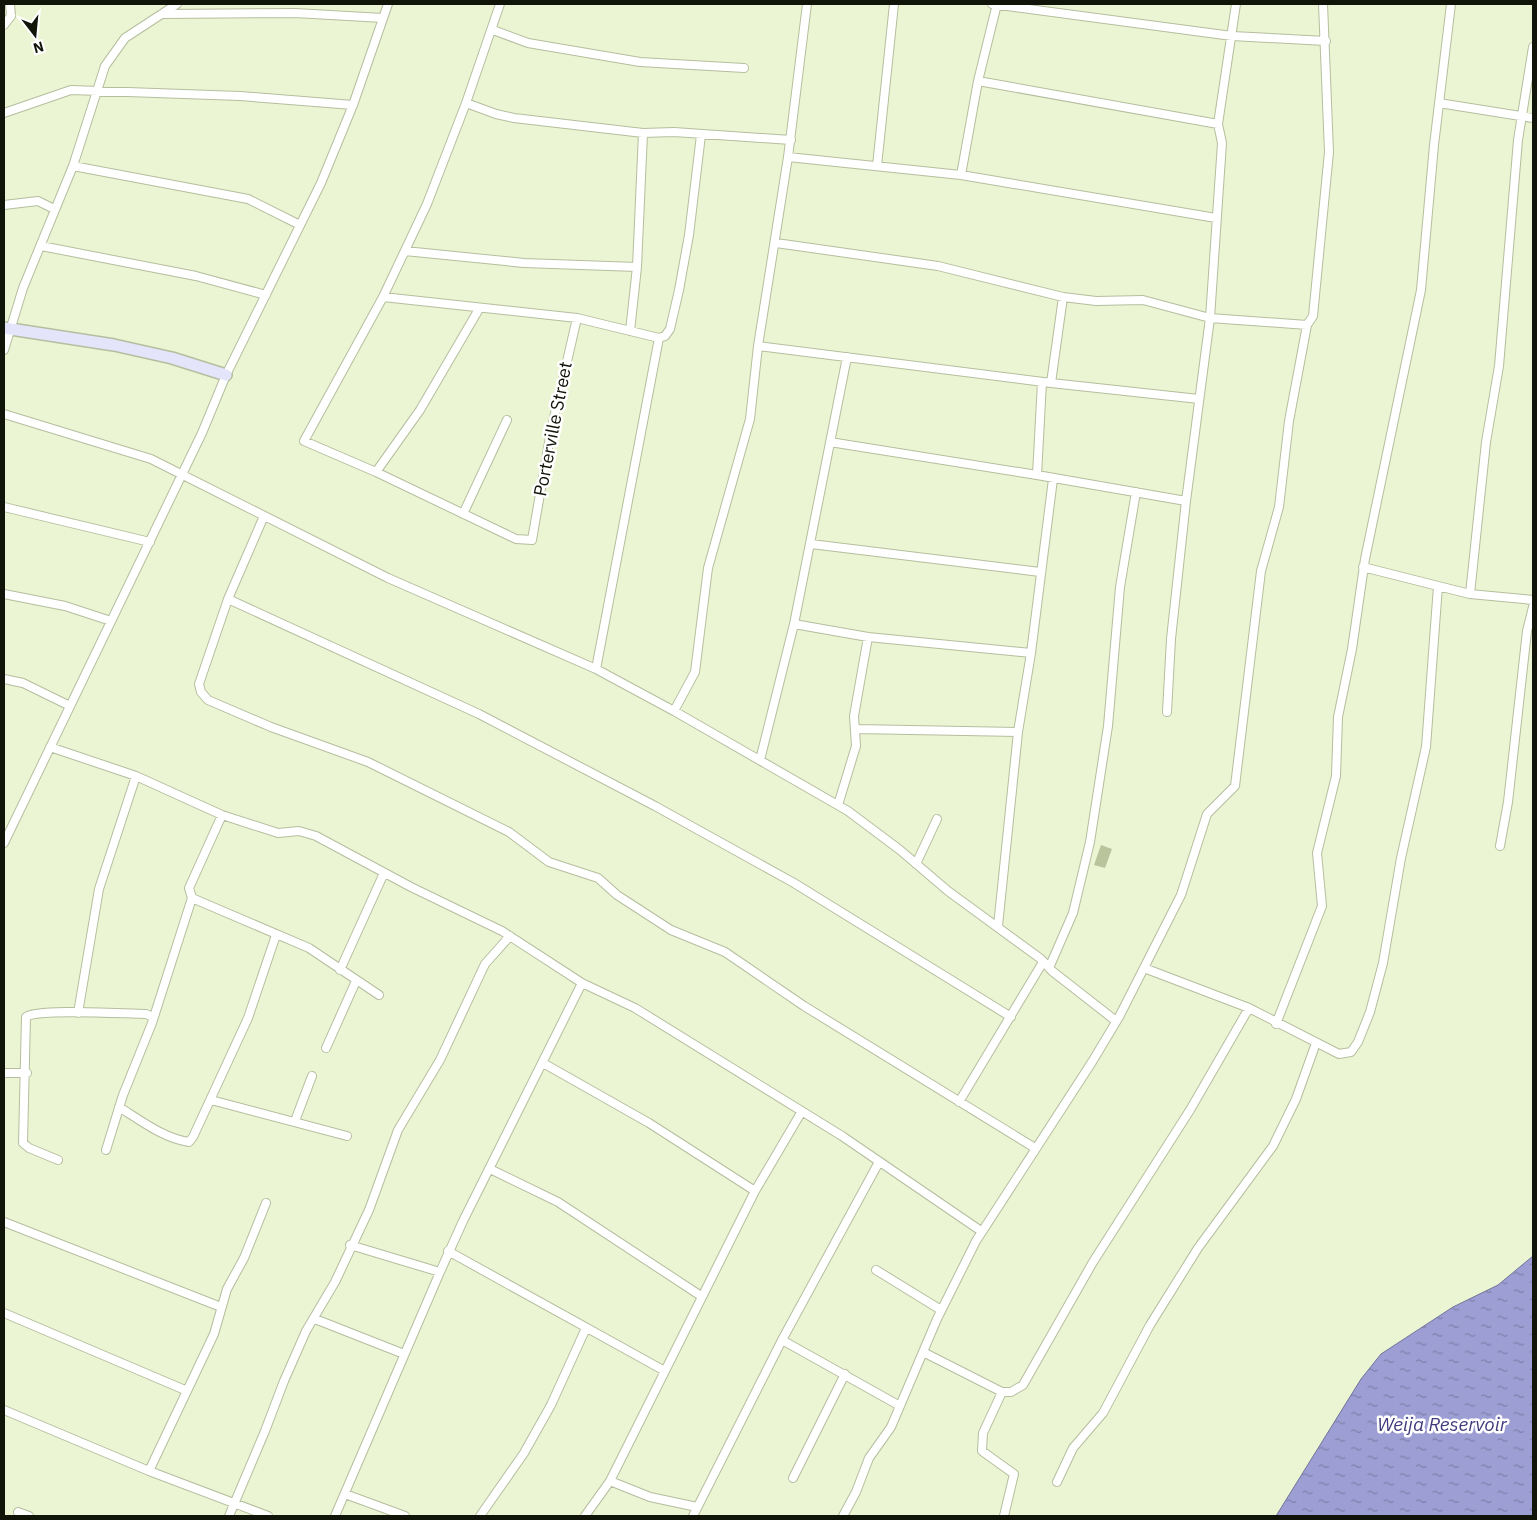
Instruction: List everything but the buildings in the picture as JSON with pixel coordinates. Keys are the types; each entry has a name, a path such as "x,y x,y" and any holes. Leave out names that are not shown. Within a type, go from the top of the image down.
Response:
{"street":[{"path":"4,25 11,16 10,4"},
{"path":"4,350 8,328 54,209 73,166 105,66 124,38 177,4"},
{"path":"4,843 182,475 226,375 321,183 353,105 388,4"},
{"path":"500,4 493,30 466,104 427,204 383,297 304,441 376,472 462,514 507,420"},
{"path":"674,711 695,672 708,568 750,419 758,346 776,243 807,4"},
{"path":"877,166 894,4"},
{"path":"992,4 1232,36 1326,41"},
{"path":"961,175 978,81 997,4"},
{"path":"1167,712 1171,639 1186,501 1192,467 1210,318 1222,142 1218,124 1236,4"},
{"path":"843,1516 869,1458 886,1434 900,1406 941,1310 982,1231 1092,1062 1116,1021 1184,887 1207,814 1235,786 1261,571 1279,507 1289,421 1307,325 1313,316 1329,152 1324,4"},
{"path":"1276,1024 1322,906 1317,853 1336,776 1338,717 1352,649 1363,567 1421,290 1439,103 1451,4"},
{"path":"160,14 296,13 383,18"},
{"path":"493,30 528,43 640,62 744,68"},
{"path":"1470,594 1486,442 1499,366 1521,117 1533,47"},
{"path":"978,81 1218,124"},
{"path":"4,113 71,90 240,96 353,105"},
{"path":"1439,103 1533,118"},
{"path":"466,104 514,118 643,133 674,132 790,140"},
{"path":"630,331 637,267 643,133"},
{"path":"383,297 479,309 577,318 659,338 665,336 670,329 680,290 689,235 701,135"},
{"path":"788,157 961,175 1216,218"},
{"path":"73,166 248,199 300,225"},
{"path":"4,205 38,201 54,209"},
{"path":"776,243 938,266 1063,297 1096,301 1143,300 1164,308 1210,318 1307,325"},
{"path":"41,246 196,276 266,295"},
{"path":"405,251 524,263 637,267"},
{"path":"1051,383 1063,297"},
{"path":"376,472 420,410 479,309"},
{"name":"Porterville Street","path":"462,514 516,539 532,540 551,431 577,318"},
{"path":"8,328 114,345 172,358 226,375"},
{"path":"596,669 659,338"},
{"path":"758,346 1042,382 1199,399"},
{"path":"760,760 794,624 847,357"},
{"path":"1037,475 1042,382"},
{"path":"4,414 151,459 388,578 596,669 674,711 860,819 948,891 998,926 1116,1021"},
{"path":"830,442 1186,501"},
{"path":"998,926 1018,732 1031,654 1052,479"},
{"path":"959,1102 1011,1017 1046,965 1073,913 1090,842 1108,726 1120,588 1136,492"},
{"path":"4,507 150,542"},
{"path":"264,516 228,599 199,684 201,692 208,700 271,727 368,762 509,832 549,862 598,878 617,895 671,930 725,952 804,1006 1035,1148"},
{"path":"811,544 1040,572"},
{"path":"1363,567 1470,594 1533,600"},
{"path":"1144,968 1249,1008 1276,1024 1339,1054 1351,1052 1364,1028 1380,976 1401,858 1426,747 1438,586"},
{"path":"4,594 66,606 111,621"},
{"path":"228,599 479,714 655,806 794,883 1011,1017"},
{"path":"1500,846 1508,802 1528,631 1533,607"},
{"path":"794,624 868,637 1031,654"},
{"path":"838,805 854,754 856,729 854,716 868,637"},
{"path":"4,678 23,684 70,706"},
{"path":"856,729 1018,732"},
{"path":"50,747 136,776 222,815 278,833 299,831 316,836 384,873 510,936 582,983 635,1008 802,1111 982,1231"},
{"path":"78,1012 99,888 136,776"},
{"path":"106,1150 119,1107 153,1018 192,898 189,888 222,815"},
{"path":"916,864 937,819"},
{"path":"340,970 384,873"},
{"path":"192,898 310,948 378,995"},
{"path":"119,1107 159,1131 189,1142 211,1100 248,1018 276,935"},
{"path":"229,1516 306,1331 315,1319 335,1282 350,1246 369,1210 398,1130 440,1060 485,964 510,936"},
{"path":"326,1048 356,981"},
{"path":"335,1516 448,1251 582,983"},
{"path":"923,1352 1002,1392 1017,1390 1026,1382 1093,1262 1204,1087 1249,1008"},
{"path":"58,1160 29,1148 23,1143 26,1017 35,1013 78,1012 146,1014 153,1018"},
{"path":"1057,1482 1073,1448 1103,1413 1150,1325 1198,1248 1273,1146 1296,1099 1316,1043"},
{"path":"543,1063 649,1124 755,1191"},
{"path":"4,1073 26,1073"},
{"path":"294,1121 312,1076"},
{"path":"211,1100 347,1136"},
{"path":"585,1516 610,1481 663,1370 755,1191 802,1111"},
{"path":"692,1516 782,1340 879,1162"},
{"path":"490,1169 558,1202 701,1296"},
{"path":"149,1471 185,1390 214,1334 221,1307 266,1203"},
{"path":"4,1222 221,1307"},
{"path":"350,1246 440,1272"},
{"path":"448,1251 663,1370"},
{"path":"876,1270 941,1310"},
{"path":"4,1313 185,1390"},
{"path":"315,1319 404,1354"},
{"path":"480,1516 524,1454 551,1405 586,1328"},
{"path":"782,1340 900,1406"},
{"path":"793,1478 845,1374"},
{"path":"1002,1392 984,1433 982,1451 1014,1474 1004,1516"},
{"path":"4,1410 149,1471 268,1516"},
{"path":"610,1481 650,1497 697,1507"},
{"path":"345,1494 405,1516"},
{"path":"18,1512 29,1516"}],"green space":[{"path":"1101,845 1112,849 1105,868 1094,865"}],"water":[{"name":"Weija Reservoir","path":"1533,1256 1533,1516 1276,1516 1361,1379 1381,1354 1453,1307 1498,1285"}]}
